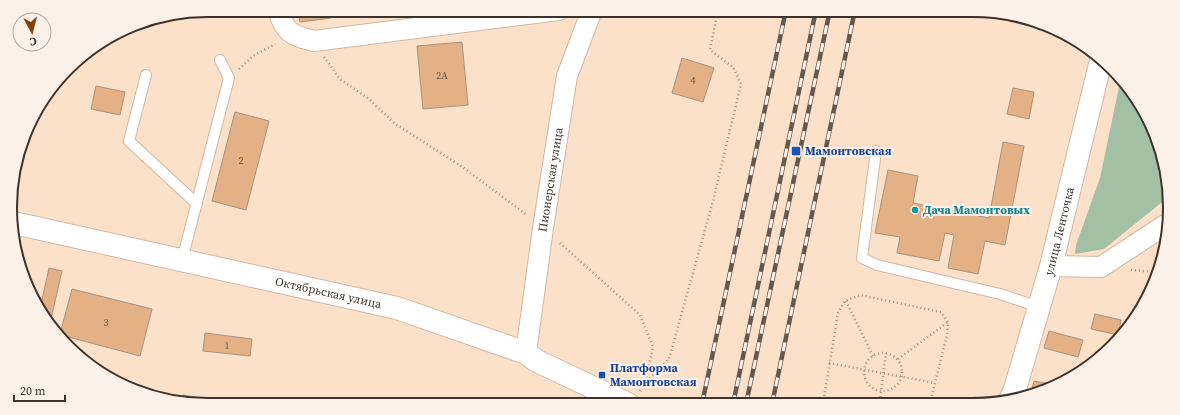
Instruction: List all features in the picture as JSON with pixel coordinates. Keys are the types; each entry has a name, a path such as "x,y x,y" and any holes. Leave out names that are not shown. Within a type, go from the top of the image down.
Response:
{"street":[{"path":"280,17 283,26 293,36 314,41 504,17"},
{"name":"Пионерская улица","path":"526,353 543,228 568,76 589,17"},
{"name":"улица Ленточка","path":"1013,394 1051,266 1100,66"},
{"name":"Октябрьская улица","path":"18,224 397,308 526,353 537,361 615,398"},
{"path":"1051,266 1101,267 1162,228"}],"lane":[{"path":"182,260 229,78 220,60"},
{"path":"146,75 129,141 196,204"},
{"path":"876,150 862,258 877,265 1000,294 1039,307"}],"path":[{"path":"314,41 340,80 369,98 394,123 461,166 543,228 640,315 653,347 645,383 668,359 713,201 741,84 733,67 710,50 717,17"},
{"path":"229,78 253,56 280,42 289,32"},
{"path":"823,398 838,313 846,301 860,295 941,312 948,322 947,335 931,398"},
{"path":"846,301 873,356"},
{"path":"898,359 948,322"},
{"path":"881,398 886,353"},
{"path":"886,353 898,359 902,364 902,377 899,384 894,389 882,392 870,386 866,381 864,370 867,361 873,356 886,353"},
{"path":"829,363 935,383"}],"green space":[{"path":"1119,86 1137,112 1153,146 1157,158 1163,201 1104,249 1075,254 1076,245 1100,178"}],"building":[{"path":"299,17 331,17 331,18 300,22"},
{"path":"462,42 468,105 423,109 417,46"},
{"path":"682,58 714,68 703,102 672,93"},
{"path":"96,86 125,92 120,115 91,109"},
{"path":"1013,88 1034,92 1029,119 1007,114"},
{"path":"235,112 269,121 246,210 212,201"},
{"name":"Дача Мамонтовых","path":"1003,142 1024,146 1005,245 985,241 978,274 948,268 954,235 945,233 939,261 897,253 900,237 875,233 888,170 918,176 913,203 989,218"},
{"path":"49,268 62,271 51,317 42,301"},
{"path":"72,289 152,309 140,356 68,337 61,330"},
{"path":"1095,314 1121,320 1119,329 1115,334 1091,329"},
{"path":"1049,331 1083,340 1078,357 1044,348"},
{"path":"205,333 252,339 250,356 203,351"},
{"path":"1034,381 1045,383 1034,388 1032,389"},
{"path":"183,395 201,398 195,398"}],"railway":[{"path":"703,398 785,17"},
{"path":"734,398 815,17"},
{"path":"747,398 829,17"},
{"path":"773,398 854,17"}],"place":[{"name":"Мамонтовская","path":"796,151"},
{"name":"Дача Мамонтовых","path":"915,210"},
{"name":"Платформа Мамонтовская","path":"602,375"}]}
